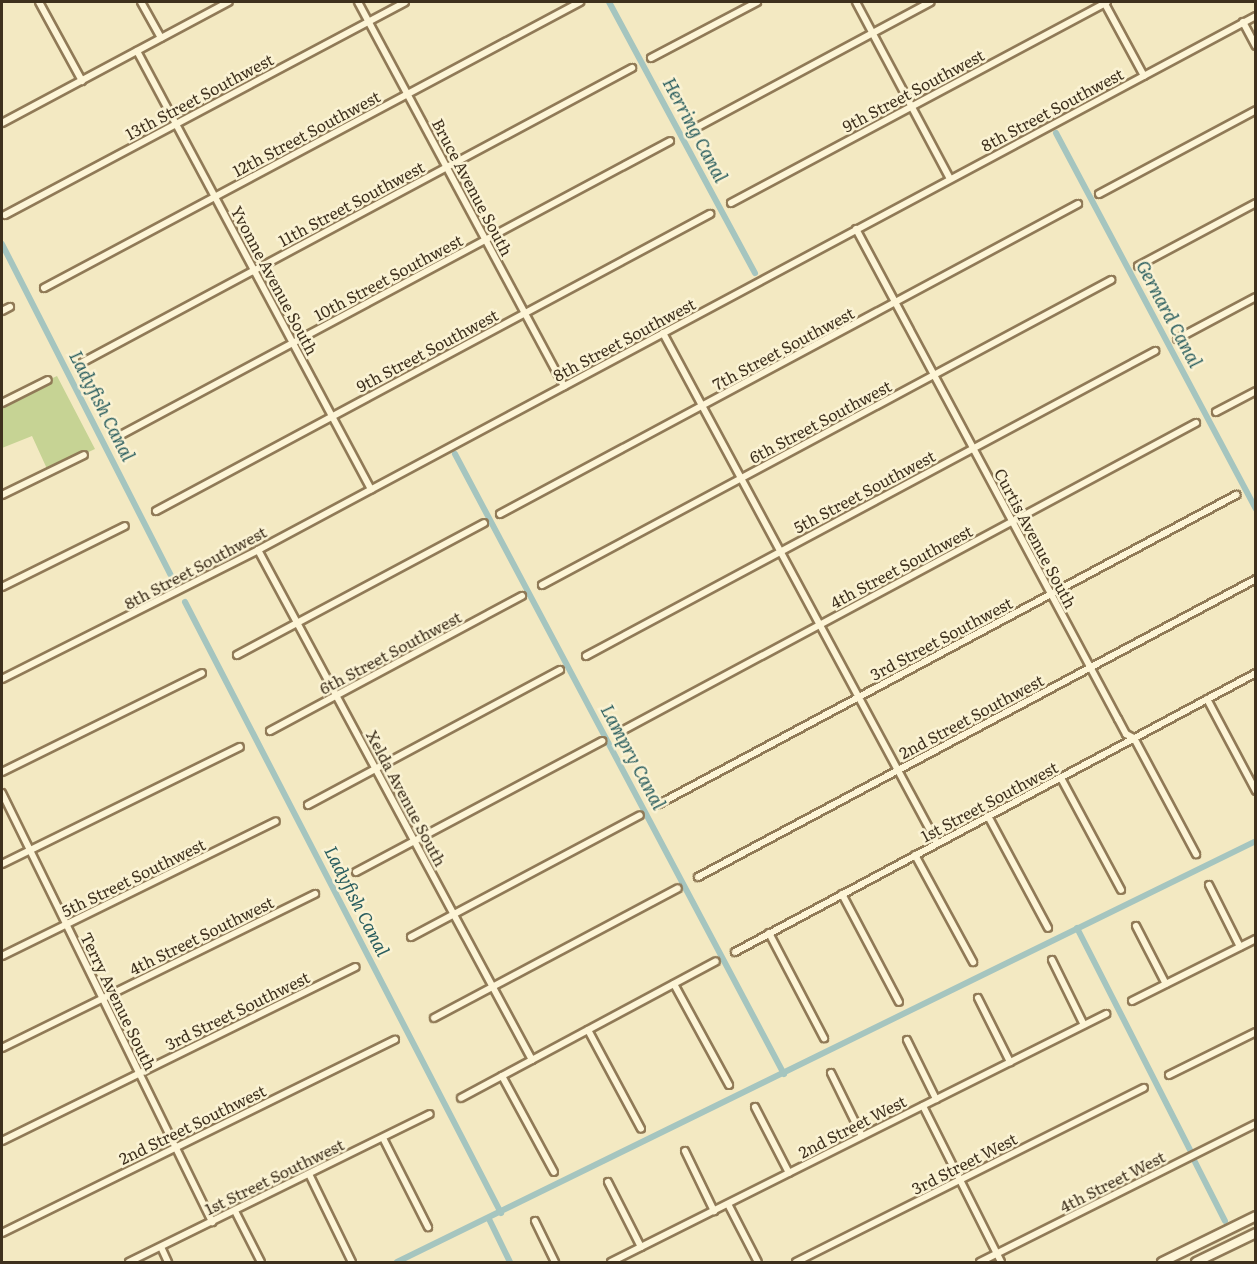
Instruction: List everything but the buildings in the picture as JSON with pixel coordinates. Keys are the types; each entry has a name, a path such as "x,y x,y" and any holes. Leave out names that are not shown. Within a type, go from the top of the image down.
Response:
{"main road":[{"path":"1162,1263 1256,1216"},
{"path":"1196,1263 1256,1233"}],"street":[{"path":"39,2 82,81"},
{"path":"141,2 161,38"},
{"path":"2,123 229,2"},
{"name":"Bruce Avenue South","path":"358,2 564,386"},
{"name":"13th Street Southwest","path":"6,215 405,2"},
{"name":"12th Street Southwest","path":"44,288 580,2"},
{"path":"651,58 757,2"},
{"path":"856,2 950,179"},
{"path":"690,131 931,2"},
{"path":"1105,2 1144,76"},
{"name":"9th Street Southwest","path":"731,203 1105,2"},
{"name":"8th Street Southwest","path":"2,679 258,550 1256,16"},
{"path":"1243,22 1256,46"},
{"name":"Yvonne Avenue South","path":"137,51 371,489"},
{"name":"11th Street Southwest","path":"83,362 632,68"},
{"path":"1100,194 1256,110"},
{"name":"10th Street Southwest","path":"118,436 670,141"},
{"path":"1138,266 1256,203"},
{"name":"7th Street Southwest","path":"500,514 1078,204"},
{"name":"9th Street Southwest","path":"156,511 710,214"},
{"name":"Curtis Avenue South","path":"856,230 1126,734 1134,738 1196,855"},
{"name":"6th Street Southwest","path":"542,585 1111,280"},
{"path":"1177,339 1256,297"},
{"path":"2,310 10,307"},
{"path":"663,333 937,843"},
{"name":"5th Street Southwest","path":"586,657 1155,351"},
{"path":"2,403 48,380"},
{"path":"1216,412 1256,391"},
{"name":"4th Street Southwest","path":"618,733 1196,423"},
{"path":"2,495 84,454"},
{"name":"3rd Street Southwest","path":"660,804 1236,495"},
{"path":"237,655 484,523"},
{"path":"2,587 125,526"},
{"name":"Xelda Avenue South","path":"258,550 532,1060"},
{"name":"2nd Street Southwest","path":"698,878 1256,579"},
{"name":"6th Street Southwest","path":"270,731 522,596"},
{"path":"308,805 560,670"},
{"path":"2,772 202,673"},
{"name":"1st Street Southwest","path":"735,952 1256,673"},
{"path":"1207,699 1256,791"},
{"path":"356,872 602,741"},
{"path":"2,864 240,747"},
{"path":"1060,778 1122,890"},
{"name":"Terry Avenue South","path":"2,792 212,1222"},
{"path":"411,937 640,815"},
{"path":"988,816 1048,928"},
{"name":"5th Street Southwest","path":"2,956 276,821"},
{"path":"915,855 973,962"},
{"path":"1209,885 1240,947"},
{"path":"434,1018 678,888"},
{"name":"4th Street Southwest","path":"2,1048 315,894"},
{"path":"842,894 899,1002"},
{"path":"1136,926 1166,984"},
{"path":"768,933 824,1038"},
{"path":"1132,1001 1256,939"},
{"path":"1052,960 1084,1025"},
{"path":"461,1098 716,962"},
{"name":"3rd Street Southwest","path":"2,1141 355,967"},
{"path":"674,984 729,1085"},
{"path":"978,998 1010,1062"},
{"name":"2nd Street West","path":"611,1263 1106,1014"},
{"path":"588,1030 641,1129"},
{"path":"1169,1075 1256,1032"},
{"name":"2nd Street Southwest","path":"2,1233 395,1040"},
{"path":"907,1040 936,1099"},
{"path":"831,1073 862,1136"},
{"path":"502,1076 554,1172"},
{"name":"3rd Street West","path":"796,1263 1144,1088"},
{"path":"923,1106 1002,1263"},
{"path":"755,1107 789,1173"},
{"name":"1st Street Southwest","path":"129,1263 430,1114"},
{"name":"4th Street West","path":"980,1263 1256,1124"},
{"path":"383,1138 428,1227"},
{"path":"685,1151 714,1211"},
{"path":"309,1174 352,1263"},
{"path":"608,1182 640,1247"},
{"path":"728,1204 758,1263"},
{"path":"235,1210 261,1263"},
{"path":"535,1221 555,1263"},
{"path":"160,1247 168,1263"}],"green space":[{"path":"57,376 95,449 48,471 32,436 2,448 2,402"}],"waterway":[{"name":"Herring Canal","path":"609,2 755,273"},
{"name":"Gernard Canal","path":"1056,133 1256,509"},
{"name":"Ladyfish Canal","path":"2,244 175,583"},
{"name":"Lampry Canal","path":"455,454 784,1074"},
{"name":"Ladyfish Canal","path":"185,602 501,1213"},
{"path":"397,1262 1256,841"},
{"path":"1077,928 1190,1150"},
{"path":"1195,1162 1225,1221"},
{"name":"Ladyfish Canal","path":"489,1219 510,1262"}]}
